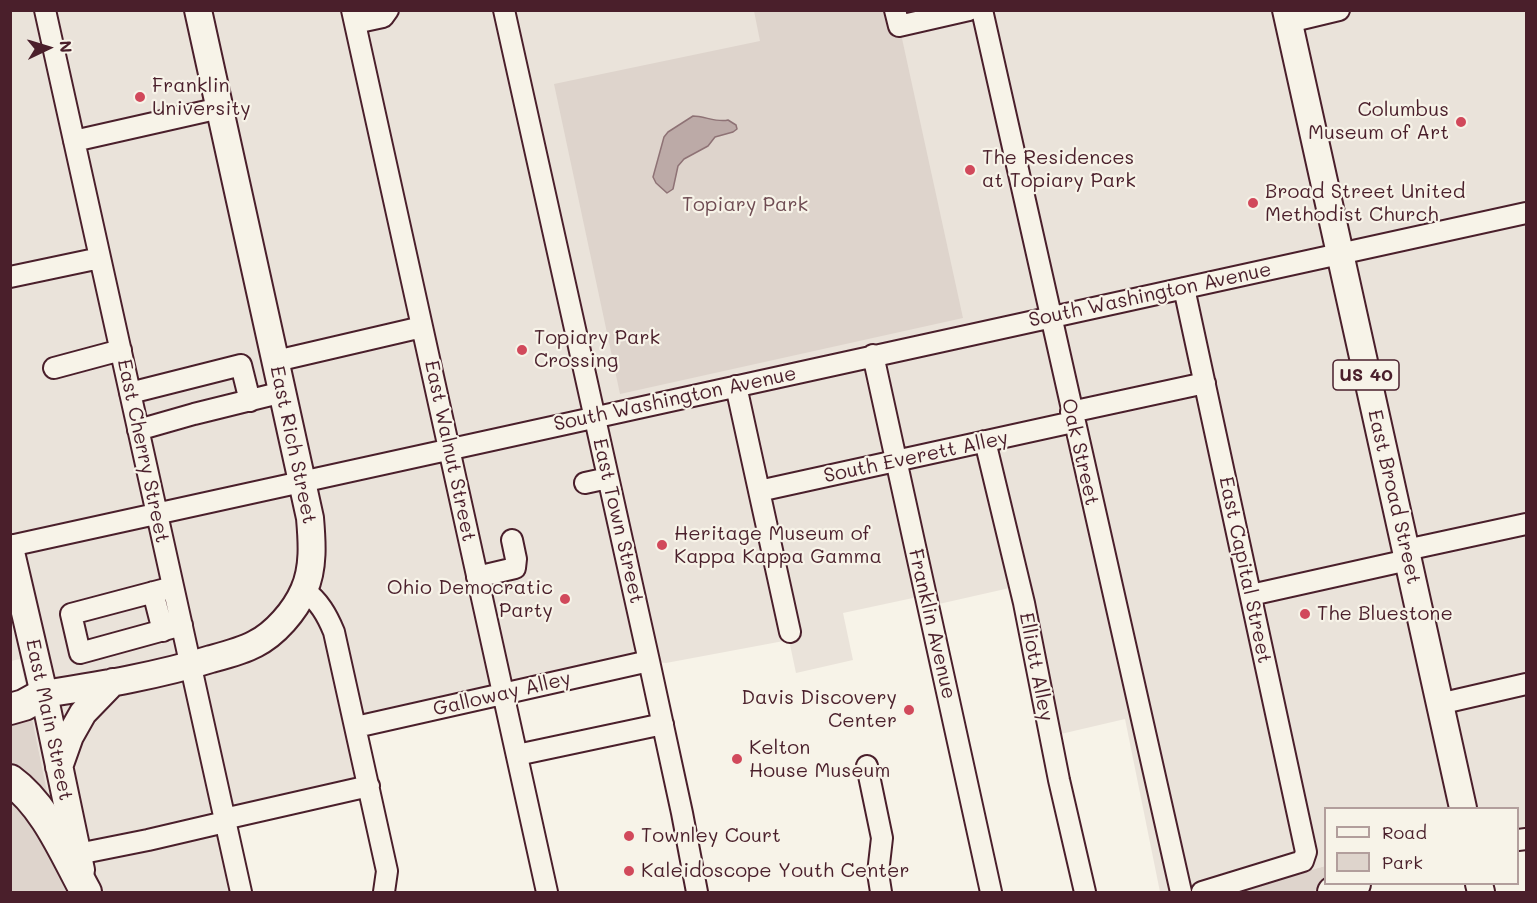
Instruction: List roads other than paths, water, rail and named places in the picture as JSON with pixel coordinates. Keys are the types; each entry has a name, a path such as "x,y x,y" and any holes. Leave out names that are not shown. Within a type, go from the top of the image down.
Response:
{"highway":[{"path":"10,709 24,705 44,694"},
{"path":"10,780 43,815 86,892"},
{"path":"1333,892 1352,885"}],"main road":[{"name":"East Rich Street","path":"198,10 310,518 312,537 310,566 304,590"},
{"name":"East Broad Street","path":"1287,16 1462,807"},
{"name":"East Main Street","path":"10,547 86,892"},
{"path":"44,694 191,665 256,644 280,625 304,590"},
{"path":"59,767 70,736 83,713 112,682"}],"street":[{"name":"East Cherry Street","path":"45,10 61,100 74,141 173,587 172,628 191,665 241,892"},
{"path":"354,17 383,16 388,10"},
{"name":"East Town Street","path":"504,10 663,724 697,892"},
{"path":"897,18 969,10"},
{"name":"Oak Street","path":"982,10 1181,892"},
{"path":"1287,16 1339,10"},
{"name":"East Walnut Street","path":"354,17 547,892"},
{"path":"74,141 220,108"},
{"name":"South Washington Avenue","path":"10,547 873,355 1527,213"},
{"path":"10,277 100,258"},
{"name":"East Capital Street","path":"1184,288 1306,852 1303,861 1202,892"},
{"path":"276,361 422,327"},
{"path":"54,368 121,350"},
{"name":"Franklin Avenue","path":"873,355 991,892"},
{"path":"130,393 241,365 250,401"},
{"name":"South Everett Alley","path":"759,491 985,441 1205,383"},
{"path":"736,386 790,632"},
{"path":"138,430 283,392"},
{"name":"Elliott Alley","path":"985,441 1024,603 1059,780 1085,892"},
{"path":"585,483 608,478"},
{"path":"1251,595 1527,524"},
{"path":"477,577 515,568 513,540"},
{"path":"153,592 172,628 80,653 71,614 153,592 173,587"},
{"path":"304,590 320,605 334,632 387,871 399,892"},
{"name":"Galloway Alley","path":"356,727 649,661"},
{"path":"1439,704 1527,684"},
{"path":"517,755 663,724"},
{"path":"867,766 882,838 878,873 881,892"},
{"path":"78,854 369,786"},
{"path":"384,892 387,871"}],"place":[{"name":"Franklin University","path":"140,97"},
{"name":"Columbus Museum of Art","path":"1461,122"},
{"name":"The Residences at Topiary Park","path":"970,170"},
{"name":"Broad Street United Methodist Church","path":"1253,203"},
{"name":"Topiary Park Crossing","path":"522,350"},
{"name":"Heritage Museum of Kappa Kappa Gamma","path":"662,545"},
{"name":"Ohio Democratic Party","path":"565,599"},
{"name":"The Bluestone","path":"1305,614"},
{"name":"Davis Discovery Center","path":"909,710"},
{"name":"Kelton House Museum","path":"737,759"},
{"name":"Townley Court","path":"629,836"},
{"name":"Kaleidoscope Youth Center","path":"629,871"}],"park label":[{"name":"Topiary Park","path":"745,205"}]}
